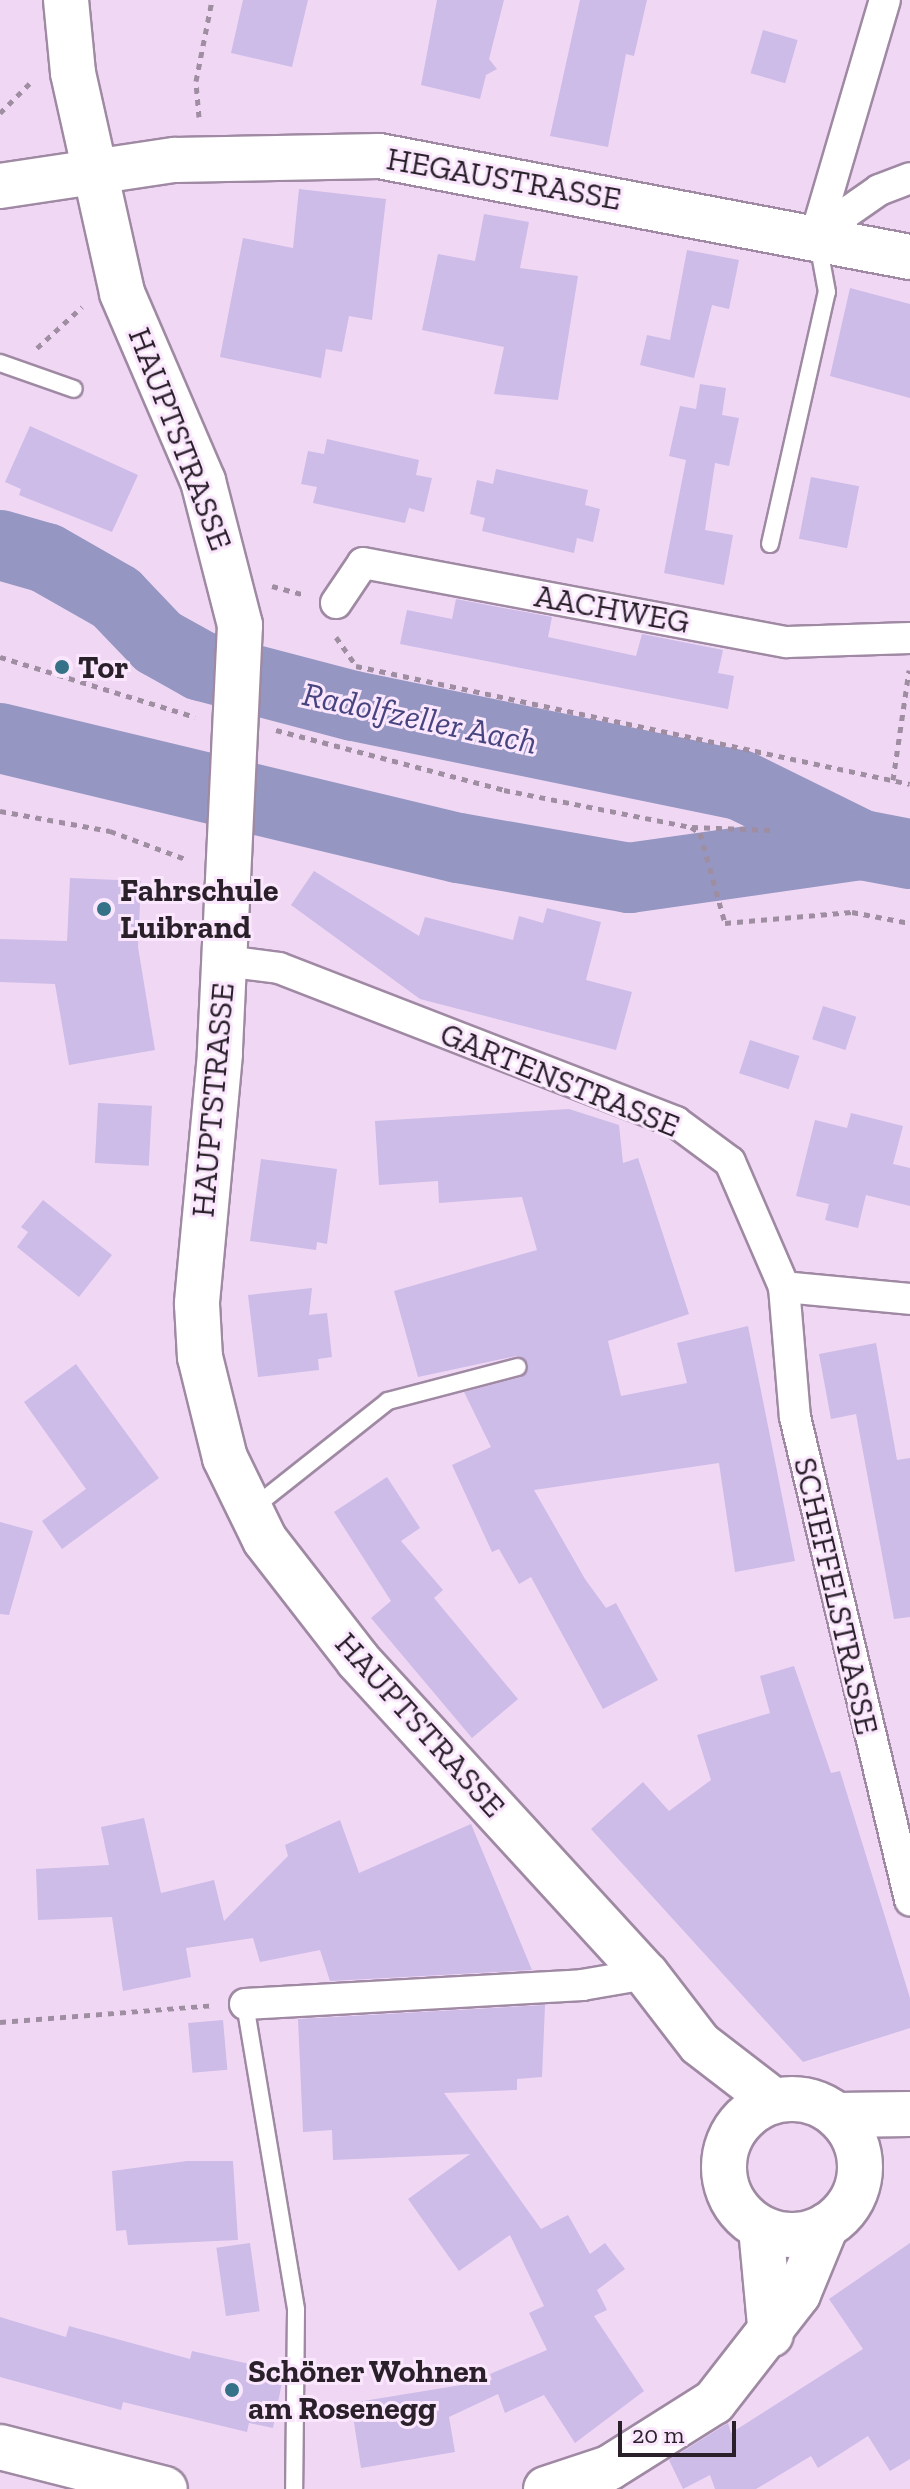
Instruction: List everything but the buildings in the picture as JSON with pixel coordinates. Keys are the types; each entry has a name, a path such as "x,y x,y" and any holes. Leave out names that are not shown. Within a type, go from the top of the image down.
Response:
{"main road":[{"name":"HAUPTSTRASSE","path":"66,0 94,173 122,293 203,481 233,576 240,725 225,961 197,1304 209,1406 248,1512 358,1660 646,1974 700,2044 736,2128"},
{"name":"HEGAUSTRASSE","path":"0,186 204,162 379,156 816,234 910,257"},
{"name":"HAUPTSTRASSE","path":"700,2044 774,2101"},
{"path":"826,2226 794,2235 761,2228 736,2206 727,2183 725,2159 736,2128 774,2101 813,2102 837,2115 910,2114"},
{"path":"546,2489 662,2439 714,2402 771,2335 826,2226 849,2205 860,2161 837,2115"},
{"path":"860,2161 910,2130"},
{"path":"761,2228 771,2335"},
{"path":"0,2447 165,2489"}],"street":[{"path":"816,234 885,0"},
{"path":"816,234 879,190 910,178"},
{"name":"AACHWEG","path":"336,603 363,563 787,642 910,638"},
{"name":"GARTENSTRASSE","path":"225,961 279,968 676,1122 730,1162 784,1287"},
{"path":"784,1287 910,1299"},
{"name":"SCHEFFELSTRASSE","path":"784,1287 795,1417 910,1900"},
{"path":"245,2004 582,1985 646,1974"}],"lane":[{"path":"770,544 827,292 816,234"},
{"path":"0,363 74,389"},
{"path":"248,1512 388,1401 518,1367"},
{"path":"245,2004 296,2310 294,2489"}],"path":[{"path":"204,162 196,81 212,0"},
{"path":"17,369 73,310 122,293"},
{"path":"233,576 336,603 336,643 356,666 910,784"},
{"path":"0,657 240,725 691,827 772,830"},
{"path":"893,780 910,662"},
{"path":"0,811 110,831 230,883"},
{"path":"691,827 700,833 711,890 725,923 852,912 910,923"},
{"path":"0,2022 245,2004"}],"waterway":[{"name":"Radolfzeller Aach","path":"0,545 46,558 116,598 158,642 201,666 354,706 740,785 862,845"},
{"name":"Radolfzeller Aach","path":"0,738 459,848 629,878 862,845 910,854"}],"place":[{"name":"Tor","path":"62,667"},
{"name":"Fahrschule Luibrand","path":"104,909"},
{"name":"Schöner Wohnen am Rosenegg","path":"232,2390"}]}
